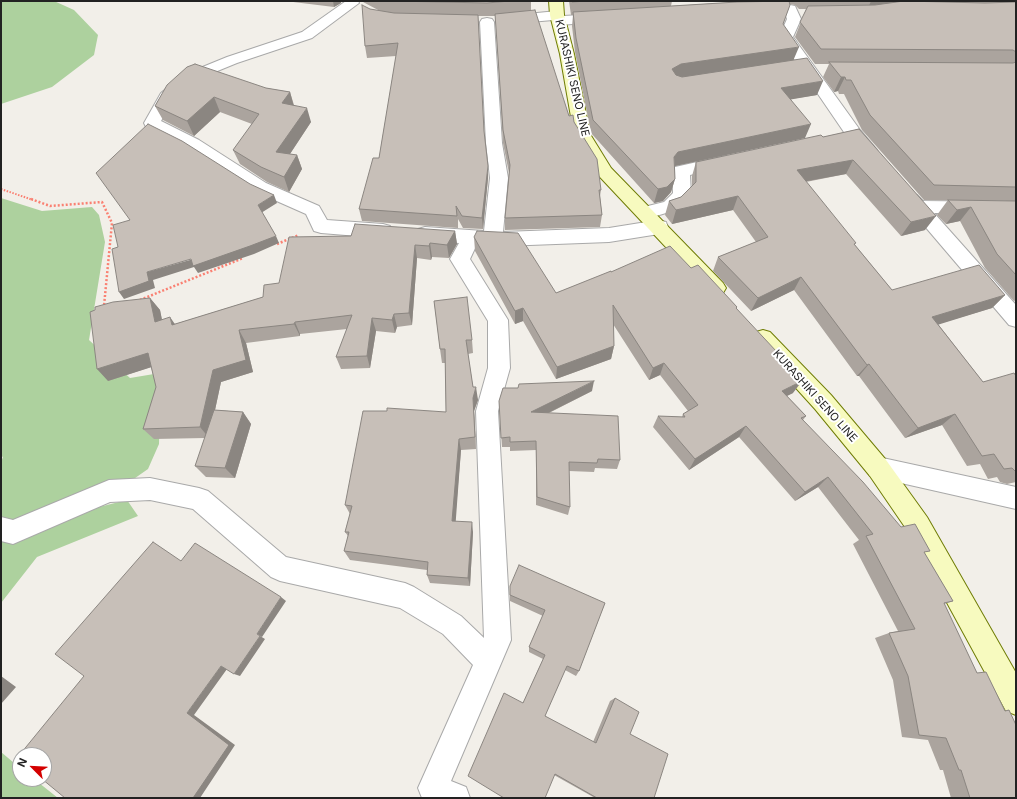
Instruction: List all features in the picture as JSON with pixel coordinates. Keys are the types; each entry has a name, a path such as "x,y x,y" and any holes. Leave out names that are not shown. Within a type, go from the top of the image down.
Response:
{"main road":[{"name":"KURASHIKI SENO LINE","path":"557,12 567,54 582,134 605,172 730,303"},
{"name":"KURASHIKI SENO LINE","path":"752,326 823,402 878,468 918,525 1016,701"}],"street":[{"path":"354,4 307,35 232,60 188,78 167,96 152,123 193,144 260,187 313,210 320,226 482,238 608,235 652,220 670,206 682,195 681,171 741,158"},
{"path":"747,10 790,9 800,15 794,19 786,37 808,68 846,136 884,168"},
{"path":"455,798 433,788 498,640 487,411 499,368 498,320 460,259 482,238 499,178 480,22 557,12 614,18"},
{"path":"903,190 1016,319"},
{"path":"918,207 1016,208"},
{"path":"878,468 1016,498"},
{"path":"1,529 13,532 109,491 150,489 199,499 280,568 405,596 452,625 489,662"}],"path":[{"path":"1,189 50,206 102,202 112,223 104,307"},
{"path":"270,247 320,226"},
{"path":"139,300 248,256"}],"green space":[{"path":"1,1 54,1 74,10 98,35 94,55 52,87 1,104"},
{"path":"1,198 42,211 92,207 99,215 105,242 89,340 130,378 154,374 160,399 159,444 148,469 128,483 11,522 1,518 1,462 3,457 1,456"},
{"path":"127,500 138,516 37,557 1,603 1,539 75,513"},
{"path":"1,752 12,761 12,787 44,787 58,798 1,798"}],"building":[{"path":"393,1 510,1 487,3"},
{"path":"789,1 790,5 783,24 799,47 681,64 672,69 676,75 682,77 807,58 823,81 781,88 811,124 678,152 674,157 675,179 667,187 658,189 593,120 576,38 573,12 737,2"},
{"path":"904,1 985,3 1016,2 1016,52 1013,50 821,49 800,22 808,6 875,5"},
{"path":"362,5 370,9 394,13 478,15 484,131 488,166 482,218 462,216 456,206 457,216 359,209 373,158 379,158 398,43 365,46"},
{"path":"535,10 569,116 573,115 574,122 597,159 601,190 599,190 602,215 505,218 510,165 503,130 495,14"},
{"path":"829,62 1016,62 1016,187 934,185 870,115 851,80 846,80 845,77 841,77"},
{"path":"195,64 266,88 290,92 282,103 307,108 276,152 297,155 284,177 261,167 233,150 259,114 214,97 187,121 155,106 167,85 187,67"},
{"path":"148,124 182,141 250,184 274,195 258,205 276,236 193,266 191,259 147,272 149,281 119,292 112,249 118,247 113,225 130,220 96,173"},
{"path":"859,129 936,216 911,222 853,160 797,170 856,243 854,244 892,290 979,265 1005,295 932,317 983,382 1014,373 1016,376 1016,472 1012,468 1004,469 994,454 982,456 955,414 918,428 869,364 867,365 801,277 758,298 718,257 768,237 738,196 676,210 669,201 681,197 696,182 696,162 821,135 823,137"},
{"path":"948,200 1016,201 1016,275 997,254 971,207 957,210"},
{"path":"355,224 455,231 447,245 430,243 429,246 415,245 409,313 394,314 392,320 372,318 367,356 336,357 352,315 295,322 294,324 239,330 246,360 213,370 200,427 143,429 156,387 148,353 97,369 90,312 95,310 95,307 113,302 150,298 155,322 170,317 172,325 263,297 264,285 279,283 289,237 351,236"},
{"path":"477,231 518,233 556,293 611,272 670,246 691,268 698,265 802,381 782,391 806,416 801,418 863,482 901,527 915,524 930,551 924,552 953,601 944,603 977,673 986,672 1005,711 1009,710 1016,725 1016,798 970,798 961,770 959,770 946,738 919,735 908,676 889,633 915,629 866,536 873,534 828,477 805,492 746,426 695,459 658,416 685,417 683,414 698,405 664,363 653,368 613,305 614,346 557,367 523,308 515,311 474,237"},
{"path":"467,297 472,340 466,340 473,387 476,387 473,398 475,437 459,439 452,521 472,522 468,578 427,575 428,562 344,551 349,532 345,532 352,506 345,505 363,411 387,411 387,408 446,412 445,349 440,349 434,301"},
{"path":"594,381 531,412 618,416 620,460 598,459 597,463 569,462 570,507 537,497 536,441 510,442 510,437 501,438 499,401 503,388 518,388 519,384"},
{"path":"214,410 243,412 225,468 195,466"},
{"path":"153,542 181,561 195,543 281,597 257,634 260,636 234,674 221,666 187,713 229,745 193,798 65,798 52,787 52,747 26,747 84,676 55,654"},
{"path":"519,565 605,603 579,671 567,666 545,716 596,743 615,698 639,712 630,734 668,754 654,798 597,798 555,774 545,798 504,798 468,776 504,693 523,703 545,655 529,647 545,610 510,595 510,586"}]}
